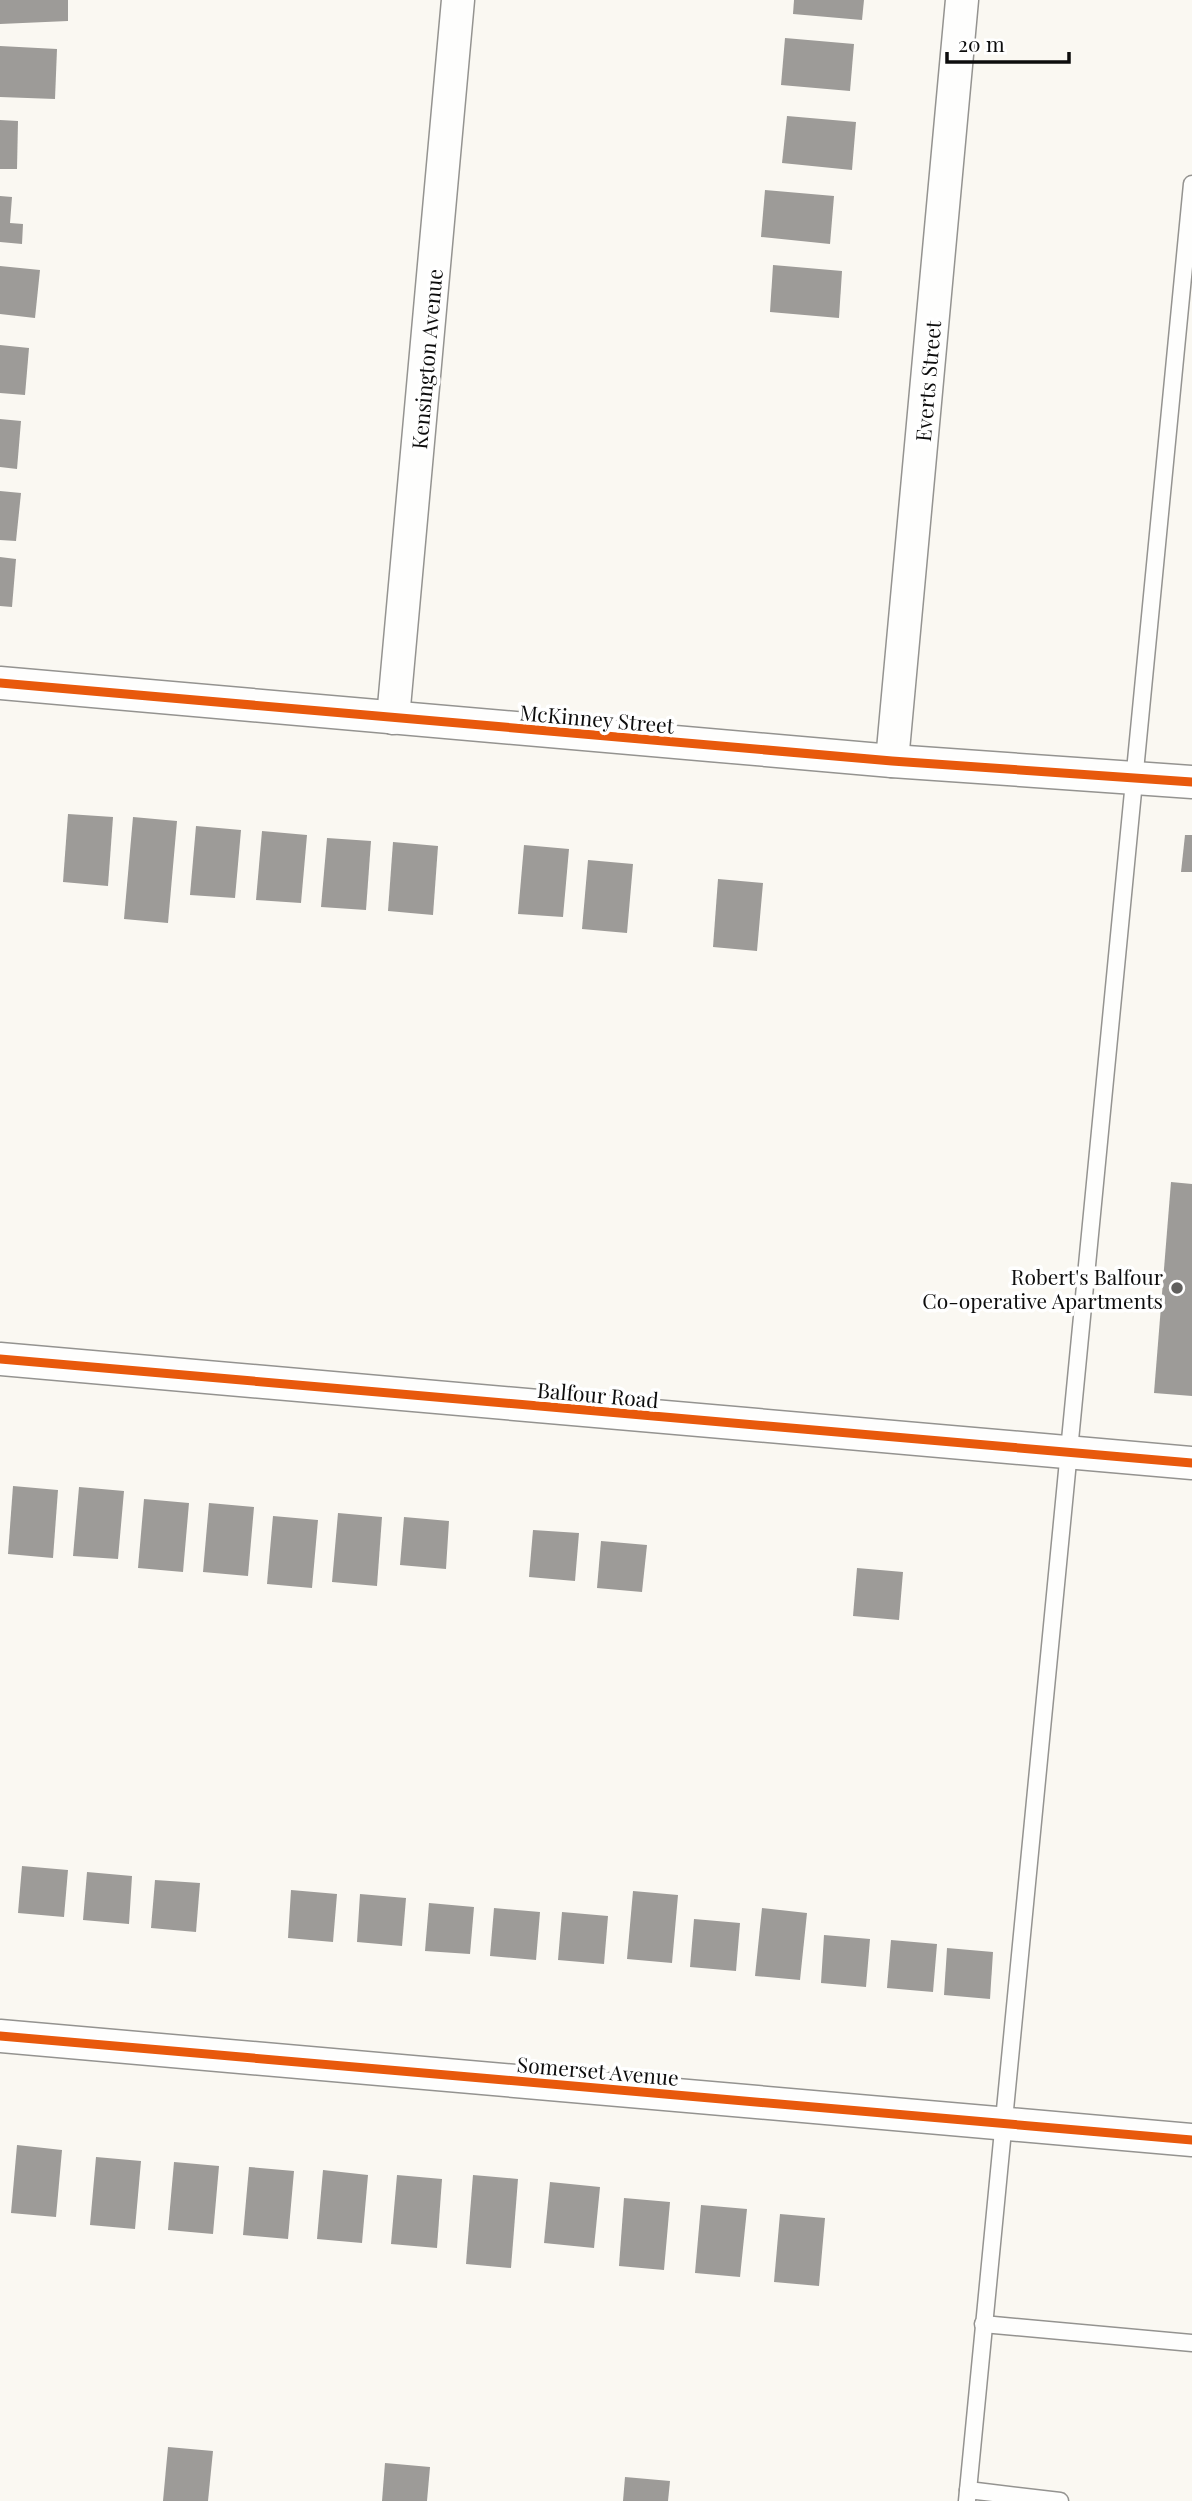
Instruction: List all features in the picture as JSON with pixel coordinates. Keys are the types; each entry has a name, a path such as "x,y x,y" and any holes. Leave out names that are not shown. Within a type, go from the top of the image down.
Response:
{"street":[{"name":"Kensington Avenue","path":"393,718 458,0"},
{"name":"Everts Street","path":"892,761 962,0"},
{"name":"McKinney Street","path":"0,683 892,761 1192,782"},
{"name":"Balfour Road","path":"0,1359 1192,1463"},
{"name":"Somerset Avenue","path":"0,2036 1192,2140"}],"lane":[{"path":"1060,2501 967,2495 1001,2123 1071,1452 1137,778 1192,184"},
{"path":"982,2325 1192,2343"}],"building":[{"path":"0,0 68,0 68,21 0,24"},
{"path":"794,0 864,0 862,20 793,14"},
{"path":"785,38 854,44 850,91 781,85"},
{"path":"0,46 57,49 55,99 0,97"},
{"path":"787,116 856,122 852,170 782,163"},
{"path":"0,120 18,121 17,169 0,169"},
{"path":"765,190 834,196 830,244 761,237"},
{"path":"0,196 12,197 10,223 23,224 22,244 0,242"},
{"path":"773,265 842,271 839,318 770,312"},
{"path":"0,266 40,270 35,318 0,314"},
{"path":"0,345 29,348 25,395 0,393"},
{"path":"0,419 21,421 17,469 0,467"},
{"path":"0,491 21,493 16,541 0,540"},
{"path":"0,557 16,559 12,607 0,606"},
{"path":"68,814 113,817 108,886 63,882"},
{"path":"133,817 177,821 168,923 124,919"},
{"path":"196,826 241,830 235,898 190,895"},
{"path":"262,831 307,835 301,903 256,900"},
{"path":"1185,835 1192,835 1192,872 1181,872"},
{"path":"327,838 371,841 366,910 321,907"},
{"path":"393,842 438,846 433,915 388,911"},
{"path":"524,845 569,849 563,917 518,914"},
{"path":"588,860 633,864 627,933 582,929"},
{"path":"718,879 763,883 757,951 713,947"},
{"name":"Robert's Balfour Co-operative Apartments","path":"1171,1182 1192,1184 1192,1396 1154,1393"},
{"path":"13,1486 58,1490 53,1558 8,1554"},
{"path":"79,1487 124,1491 118,1559 73,1556"},
{"path":"144,1499 189,1503 183,1572 138,1568"},
{"path":"209,1503 254,1507 248,1576 203,1572"},
{"path":"338,1513 382,1517 377,1586 332,1582"},
{"path":"273,1516 318,1520 312,1588 267,1584"},
{"path":"404,1517 449,1521 446,1569 400,1565"},
{"path":"533,1530 579,1533 575,1581 529,1577"},
{"path":"601,1541 647,1545 642,1592 597,1588"},
{"path":"857,1568 903,1572 899,1620 853,1616"},
{"path":"22,1866 68,1870 64,1917 18,1913"},
{"path":"87,1872 132,1876 129,1924 83,1920"},
{"path":"155,1880 200,1883 196,1932 151,1928"},
{"path":"291,1890 337,1894 333,1942 288,1938"},
{"path":"633,1891 678,1895 672,1963 627,1959"},
{"path":"360,1894 406,1898 402,1946 357,1942"},
{"path":"429,1903 474,1907 470,1954 425,1951"},
{"path":"494,1908 540,1912 536,1960 490,1956"},
{"path":"762,1908 807,1913 800,1980 755,1976"},
{"path":"562,1912 608,1916 604,1964 558,1960"},
{"path":"694,1919 740,1923 736,1971 690,1967"},
{"path":"824,1935 870,1939 866,1987 821,1983"},
{"path":"891,1940 937,1944 933,1992 887,1988"},
{"path":"947,1948 993,1952 990,1999 944,1995"},
{"path":"17,2145 62,2150 56,2217 11,2213"},
{"path":"96,2157 141,2161 135,2229 90,2225"},
{"path":"174,2162 219,2166 213,2234 168,2230"},
{"path":"249,2167 294,2171 288,2239 243,2235"},
{"path":"323,2170 368,2175 362,2243 317,2239"},
{"path":"397,2175 442,2179 437,2248 391,2244"},
{"path":"473,2175 518,2179 511,2268 466,2264"},
{"path":"550,2182 600,2187 594,2248 544,2243"},
{"path":"624,2198 670,2202 664,2270 619,2266"},
{"path":"701,2205 747,2209 740,2277 695,2273"},
{"path":"780,2214 825,2218 819,2286 774,2282"},
{"path":"168,2447 213,2451 208,2501 163,2501"},
{"path":"385,2463 430,2467 427,2501 382,2501"},
{"path":"625,2477 670,2481 668,2501 623,2501"}],"cycle path":[{"path":"0,683 892,761 1192,782"},
{"path":"0,1359 1192,1463"},
{"path":"0,2036 1192,2140"}],"place":[{"name":"Robert's Balfour Co-operative Apartments","path":"1177,1288"}]}
